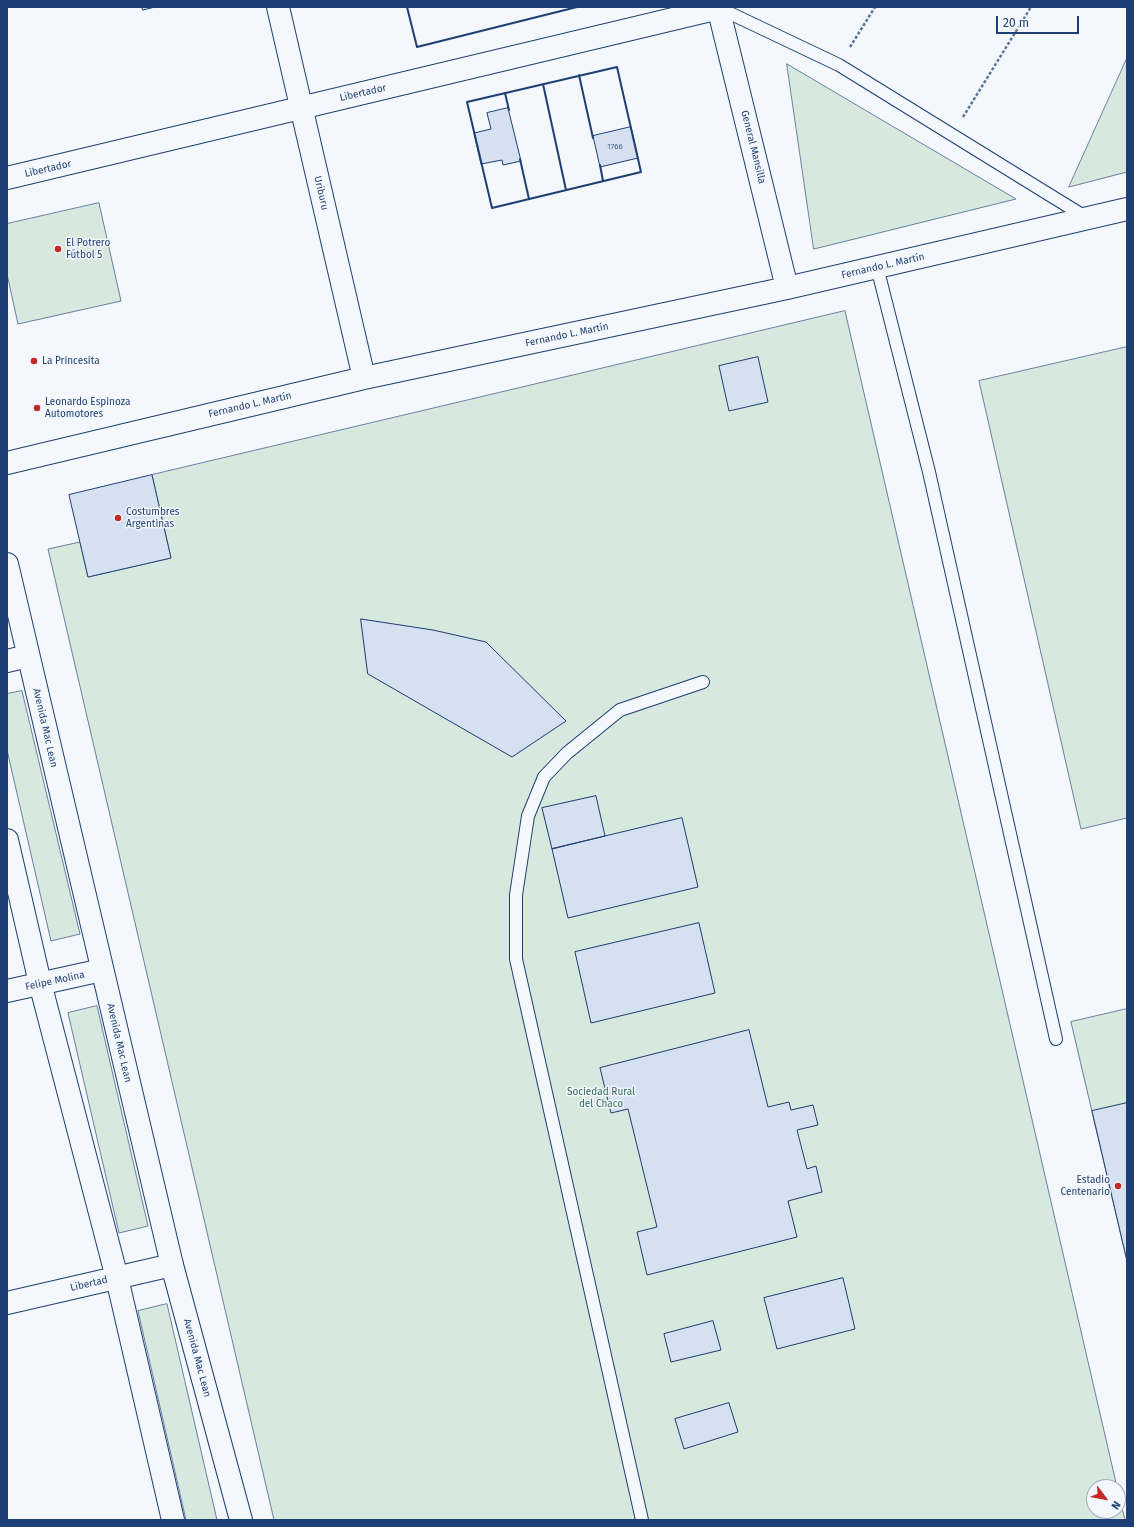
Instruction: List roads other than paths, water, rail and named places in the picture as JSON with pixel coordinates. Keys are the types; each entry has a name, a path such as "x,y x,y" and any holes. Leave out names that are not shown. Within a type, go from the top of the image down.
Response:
{"street":[{"name":"Uriburu","path":"278,7 364,378"},
{"name":"Libertador","path":"7,178 718,8"},
{"name":"General Mansilla","path":"718,8 787,288"},
{"name":"Fernando L. Martín","path":"7,463 364,378 787,288 1127,209"},
{"name":"Avenida Mac Lean","path":"7,564 172,1265 241,1520"},
{"path":"7,661 28,656"},
{"path":"7,840 40,983 117,1278 173,1520"},
{"name":"Felipe Molina","path":"7,991 102,970"},
{"name":"Libertad","path":"7,1303 172,1265"}],"lane":[{"path":"718,8 839,65 1088,219"},
{"path":"877,267 929,472 1056,1039"},
{"path":"642,1520 516,959 516,895 528,816 544,777 566,753 620,710 703,682"}],"place":[{"name":"El Potrero Fútbol 5","path":"58,249"},
{"name":"La Princesita","path":"34,361"},
{"name":"Leonardo Espinoza Automotores","path":"37,408"},
{"name":"Costumbres Argentinas","path":"118,518"},
{"name":"Estadio Centenario","path":"1118,1186"}],"park label":[{"name":"Sociedad Rural del Chaco","path":"601,1098"}]}
